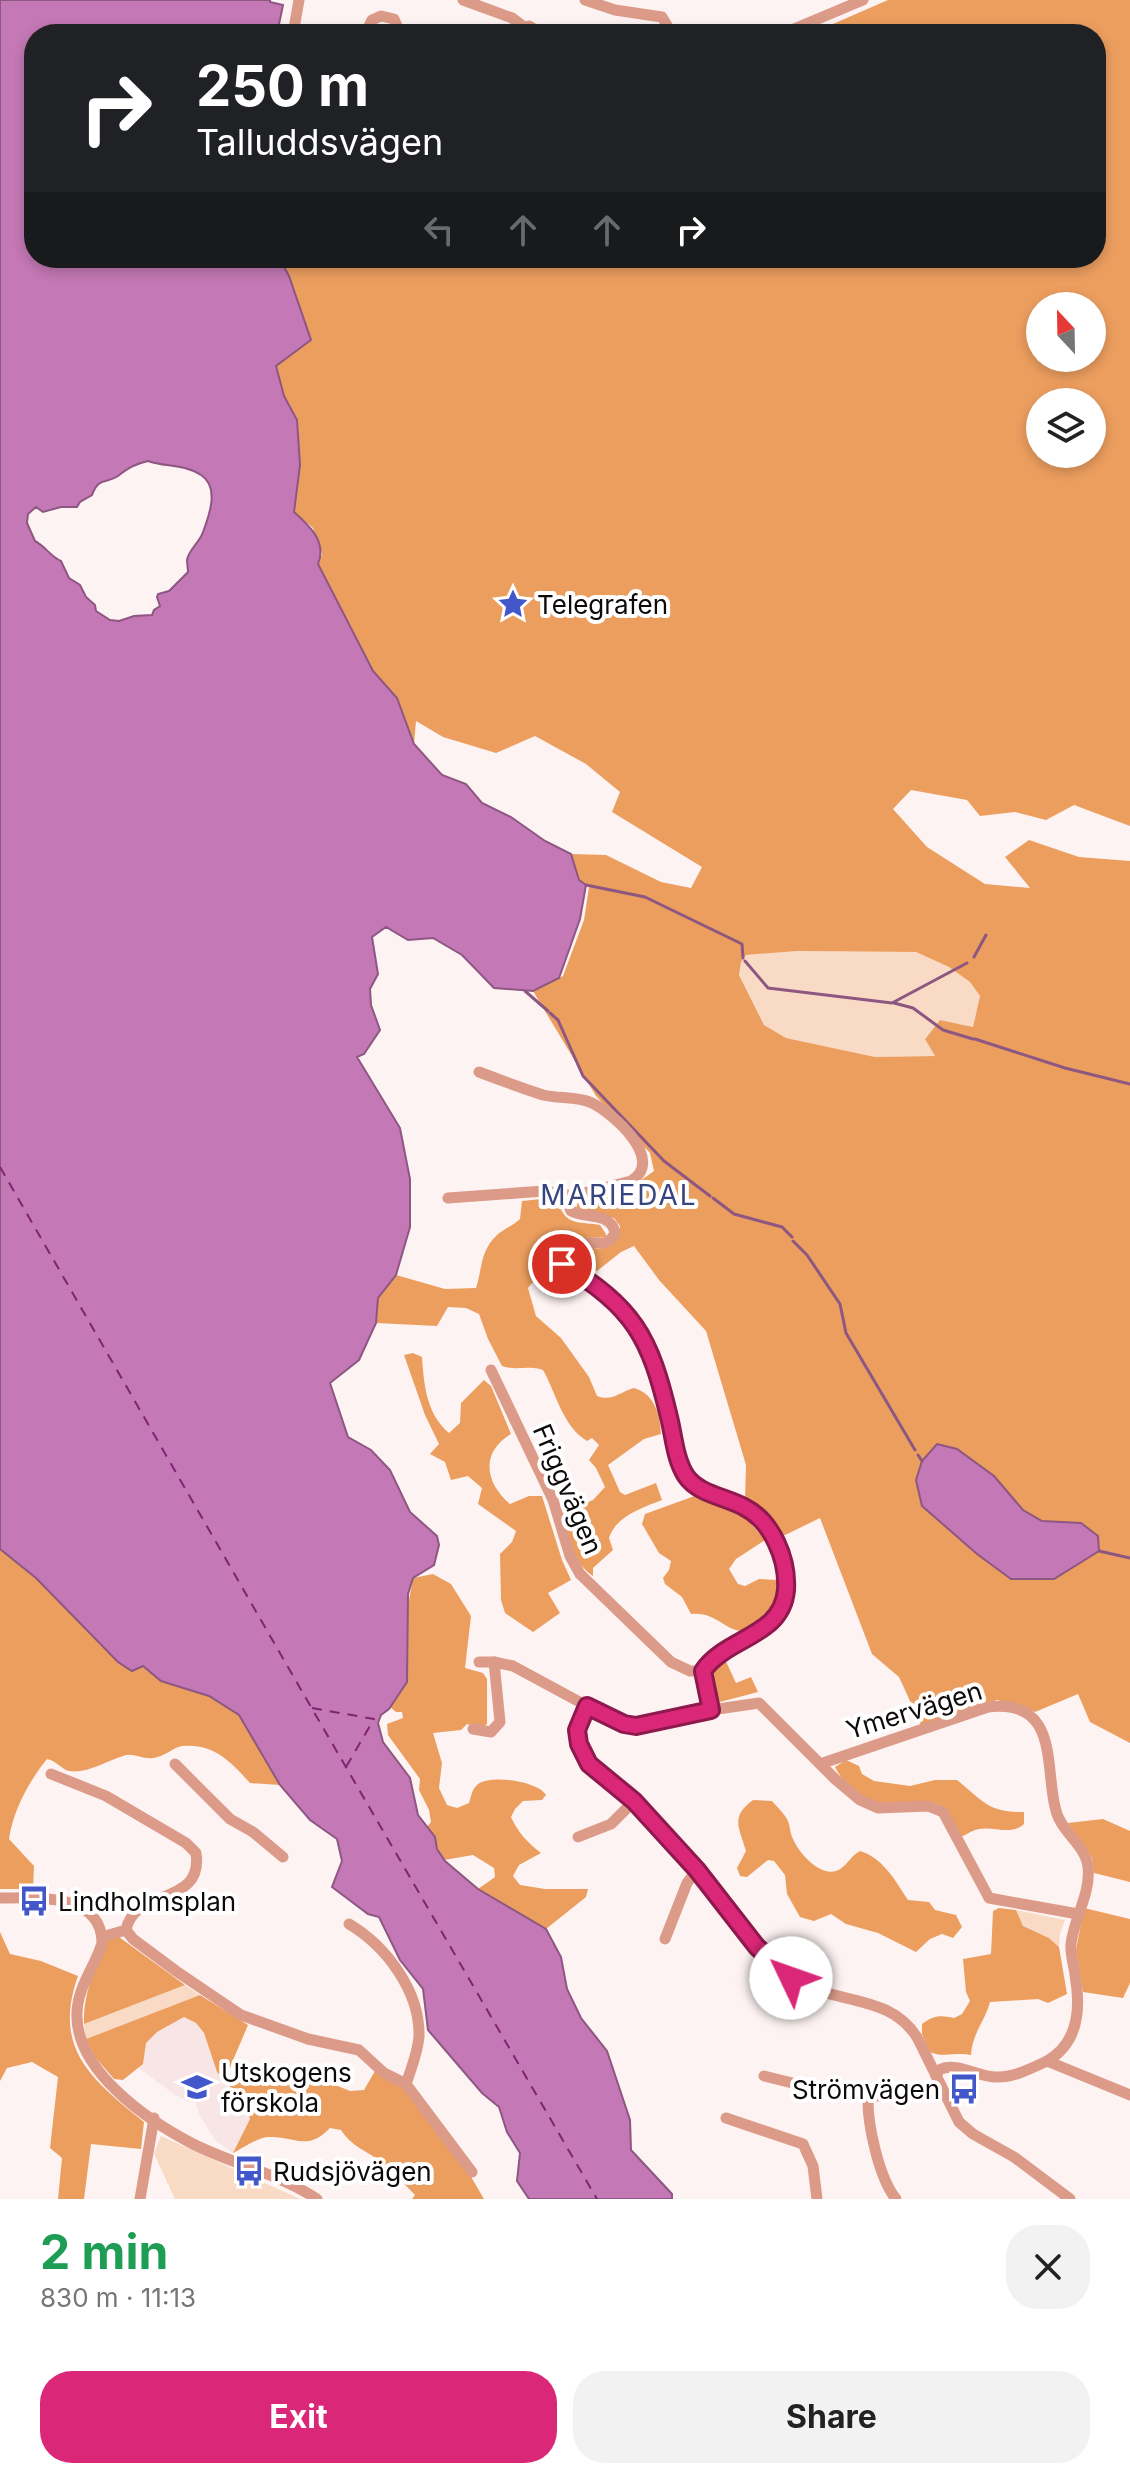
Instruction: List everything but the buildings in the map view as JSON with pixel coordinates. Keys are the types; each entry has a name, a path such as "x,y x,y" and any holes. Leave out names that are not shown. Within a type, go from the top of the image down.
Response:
{"street":[{"path":"295,24 299,0"},
{"path":"463,0 512,18 516,24"},
{"path":"585,0 615,10 662,17 666,24"},
{"path":"806,24 863,0"},
{"path":"370,24 381,16 394,19 395,24"},
{"path":"448,1198 544,1191 572,1196 618,1185 638,1176 643,1162 638,1144 594,1104 543,1095 479,1072"},
{"path":"572,1196 568,1203 571,1211 608,1220 615,1234 604,1243 564,1243 557,1250 556,1257 611,1297 638,1328 653,1364 675,1449 688,1479 756,1515 771,1533 781,1556 786,1589 784,1602 773,1623 726,1649 710,1660 703,1671 711,1710"},
{"name":"Friggvägen","path":"491,1370 553,1500 570,1556 580,1574 671,1662 690,1671 703,1671"},
{"path":"479,1662 513,1666 587,1706 624,1724 636,1726 759,1703 860,1800 887,1809 928,1806 943,1812 989,1898 1078,1914"},
{"path":"473,1729 491,1732 499,1725 494,1662"},
{"path":"587,1706 577,1725 581,1752 589,1764 634,1801 697,1870 757,1947 800,1983 882,2007 902,2018 914,2032 954,2116 1070,2199"},
{"name":"Ymervägen","path":"820,1764 988,1707 1009,1707 1024,1713 1038,1725 1048,1746 1058,1817 1088,1864 1088,1883 1071,1947 1078,1993 1077,2018 1066,2047 1047,2061"},
{"path":"175,1764 230,1819 253,1832 283,1857"},
{"path":"51,1774 106,1796 186,1843 196,1853"},
{"path":"578,1837 611,1824 634,1801"},
{"path":"195,1838 198,1869 180,1891 143,1905 127,1924 126,1930 133,1939 241,2015 308,2039 359,2050 384,2073 406,2084 472,2172"},
{"path":"665,1939 687,1883 697,1870"},
{"path":"0,1898 46,1898 77,1906 91,1916 102,1937 99,1952 87,1973 79,1999 78,2035 103,2077 154,2118 192,2143 284,2181 317,2199"},
{"path":"349,1924 366,1934 402,1974 419,2035 406,2084"},
{"path":"102,1937 126,1930"},
{"path":"936,2076 939,2070 949,2067 1007,2077 1047,2061 1130,2095"},
{"path":"764,2076 827,2093 868,2096 942,2090"},
{"path":"868,2096 881,2171 887,2188 896,2199"},
{"path":"140,2199 154,2118"},
{"path":"726,2118 806,2147 817,2199"}],"shaded area":[{"path":"0,0 270,0 283,5 279,24 24,24 24,268 285,268 311,340 276,366 284,396 297,420 300,465 294,512 319,542 318,564 373,671 397,698 414,744 442,775 466,784 482,803 571,854 579,880 586,885 580,919 559,978 533,991 494,988 462,955 433,938 408,940 386,927 372,937 378,974 370,989 371,1005 380,1030 364,1054 357,1057 400,1128 410,1179 410,1227 396,1275 378,1298 376,1323 359,1360 330,1383 348,1437 371,1450 390,1470 410,1512 437,1536 439,1545 434,1565 413,1578 408,1594 407,1682 389,1709 381,1715 378,1723 383,1742 410,1778 418,1815 435,1837 437,1849 445,1861 478,1889 546,1929 561,1957 567,1989 581,2018 607,2051 630,2120 631,2150 672,2194 672,2199 529,2199 517,2181 520,2153 507,2132 499,2107 482,2093 428,2030 423,1989 400,1960 379,1917 368,1914 332,1887 342,1861 337,1839 310,1820 280,1785 239,1715 209,1696 161,1681 143,1666 132,1671 118,1662 36,1578 0,1549","holes":["148,461 188,469 207,480 212,494 202,536 188,556 188,572 169,591 158,594 160,606 152,615 110,620 96,611 80,585 69,578 61,561 35,541 27,523 28,514 36,507 43,512 77,507 92,495 100,483 139,463"]},
{"path":"888,0 1130,0 1130,826 1074,805 1046,820 1015,812 980,816 967,800 911,790 893,809 927,847 985,884 1030,888 1005,857 1029,840 1079,857 1130,861 1130,1743 1090,1722 1078,1694 1035,1712 997,1700 921,1725 899,1677 872,1654 820,1518 779,1538 766,1516 745,1501 746,1465 706,1331 659,1280 634,1246 597,1271 569,1255 569,1248 608,1247 618,1236 620,1226 614,1218 576,1208 579,1199 640,1181 654,1171 650,1153 596,1096 533,991 563,976 584,920 589,887 579,880 571,854 606,855 661,882 691,888 702,867 612,812 620,792 586,764 535,736 496,753 443,737 416,721 414,744 397,698 373,671 318,564 322,554 313,528 294,512 300,465 297,420 284,396 276,365 311,340 285,268 1106,268 1106,24 833,24","holes":["797,951 916,952 949,967 970,982 980,996 973,1027 940,1020 925,1039 935,1056 875,1057 786,1038 764,1025 739,975 741,962 746,955","937,1444 957,1449 994,1476 1023,1510 1042,1521 1081,1523 1098,1536 1011,1579 922,1506 922,1461"]},
{"path":"797,951 916,952 949,967 970,982 980,996 973,1027 940,1020 925,1038 935,1056 875,1057 786,1038 764,1025 739,975 741,962 746,955"},
{"path":"557,1200 564,1214 572,1221 600,1225 606,1237 569,1239 546,1251 540,1259 544,1269 528,1288 536,1316 561,1338 589,1377 597,1396 612,1397 634,1388 647,1395 658,1413 661,1434 644,1439 608,1465 620,1492 625,1495 656,1483 662,1500 617,1524 609,1538 613,1550 593,1568 593,1576 576,1556 562,1513 593,1500 605,1487 589,1460 599,1445 592,1438 587,1441 572,1427 543,1370 502,1366 479,1314 466,1308 448,1307 437,1326 376,1323 378,1298 396,1275 445,1289 476,1288 488,1247 498,1234 520,1219 522,1201"},
{"path":"413,1353 422,1357 425,1388 431,1408 449,1433 460,1423 461,1403 484,1380 491,1386 511,1434 501,1441 491,1458 491,1477 495,1486 510,1504 529,1496 542,1496 571,1580 548,1593 560,1613 533,1632 505,1613 501,1600 500,1554 512,1542 516,1531 478,1504 482,1488 468,1476 451,1480 445,1462 430,1454 439,1444 425,1415 404,1355"},
{"path":"937,1444 957,1449 994,1476 1023,1510 1042,1521 1081,1523 1098,1536 1099,1551 1054,1579 1011,1579 922,1506 916,1480 922,1461"},
{"path":"700,1494 746,1518 765,1540 736,1559 729,1569 738,1584 745,1586 759,1579 779,1580 773,1614 748,1630 738,1631 703,1614 691,1614 682,1597 665,1584 663,1578 671,1561 659,1553 642,1524 645,1514"},
{"path":"0,1549 36,1578 118,1662 132,1671 142,1666 161,1681 209,1696 239,1715 280,1785 250,1783 221,1756 193,1746 178,1747 153,1758 127,1755 76,1771 66,1770 47,1759 23,1797 9,1839 34,1866 33,1889 0,1889"},
{"path":"433,1574 451,1584 471,1616 465,1668 483,1673 487,1679 487,1724 481,1728 467,1724 461,1730 433,1733 442,1763 439,1788 447,1805 457,1808 469,1803 477,1785 492,1780 524,1783 546,1795 542,1800 523,1801 511,1817 524,1838 541,1853 519,1865 513,1876 520,1885 545,1889 588,1889 586,1897 546,1929 478,1889 495,1877 494,1868 473,1855 444,1860 427,1827 431,1822 419,1790 420,1779 388,1735 387,1724 403,1718 402,1712 390,1707 407,1682 407,1611 413,1578"},
{"path":"723,1655 736,1683 751,1677 758,1692 716,1703 707,1673"},
{"path":"846,1760 859,1766 862,1774 874,1781 910,1786 935,1780 957,1780 994,1808 1024,1812 1024,1824 1008,1830 979,1829 961,1837 940,1805 922,1801 882,1804 858,1793 844,1781 835,1767"},
{"path":"753,1800 772,1801 789,1823 800,1851 817,1867 836,1871 860,1851 868,1854 888,1871 908,1900 929,1902 935,1910 956,1915 962,1927 953,1938 942,1934 930,1939 916,1952 878,1933 846,1924 831,1914 814,1921 800,1917 787,1894 785,1875 774,1861 768,1860 747,1877 740,1876 737,1868 746,1851 739,1829 739,1817"},
{"path":"1103,1819 1130,1831 1130,1882 1094,1873 1092,1858 1068,1823"},
{"path":"999,1908 1016,1910 1023,1926 1049,1938 1059,1947 1067,1994 1048,2003 1038,1999 990,2002 971,2055 930,2052 922,2034 922,2024 934,2017 954,2018 962,2014 970,2001 966,1992 963,1959 991,1954 993,1911"},
{"path":"1084,1908 1130,1919 1130,1983 1123,1998 1083,1992 1076,1950"},
{"path":"1016,1910 1065,1920 1059,1947 1049,1938 1023,1926"},
{"path":"0,1932 10,1954 41,1961 78,1976 71,2002 70,2024 82,2061 108,2092 144,2122 141,2149 91,2144 84,2199 58,2199 62,2158 50,2148 58,2077 32,2062 7,2068 0,2081"},
{"path":"119,1937 185,1985 84,2024 88,1992 106,1941"},
{"path":"185,1985 200,1995 86,2039 84,2024"},
{"path":"200,1995 248,2025 225,2079 260,2083 276,2068 298,2070 350,2091 364,2090 375,2071 404,2087 470,2175 484,2199 412,2199 415,2195 395,2174 341,2130 330,2128 308,2141 265,2137 233,2153 250,2119 246,2105 217,2072 204,2033 196,2023 184,2017 157,2032 146,2043 143,2064 123,2080 114,2079 95,2057 86,2039"},
{"name":"Utskogens förskola","path":"184,2017 196,2023 204,2033 217,2072 246,2105 250,2119 233,2153 216,2141 195,2102 174,2094 137,2067 143,2064 146,2043 157,2032"},
{"path":"161,2136 300,2199 175,2199 154,2154"}],"waterway":[{"path":"586,885 645,897 742,944 743,958"},
{"path":"974,957 986,935"},
{"path":"745,961 768,988 892,1003 967,963"},
{"path":"525,991 548,1011"},
{"path":"894,1003 913,1008 943,1030 973,1039"},
{"path":"550,1013 558,1020 583,1076 664,1161 710,1196"},
{"path":"975,1039 1065,1068 1130,1084"},
{"path":"713,1198 734,1214 782,1227 792,1237"},
{"path":"793,1241 807,1255 840,1304 846,1333 915,1450"},
{"path":"918,1455 922,1461"},
{"path":"1099,1551 1130,1558"}],"ferry route":[{"path":"0,1167 597,2199"},
{"path":"312,1708 374,1719 346,1767"}],"place":[{"name":"Telegrafen","path":"513,604"},
{"name":"Lindholmsplan","path":"34,1901"},
{"name":"Utskogens förskola","path":"197,2087"},
{"name":"Strömvägen","path":"964,2089"},
{"name":"Rudsjövägen","path":"249,2171"}],"district":[{"name":"MARIEDAL","path":"619,1195"}],"route":[{"path":"562,1264 604,1291 634,1321 653,1364 675,1449 686,1476 702,1489 744,1506 761,1519 775,1541 786,1577 784,1602 773,1623 726,1649 710,1660 703,1671 711,1710 636,1726 624,1724 587,1706 577,1725 581,1752 589,1764 634,1801 697,1870 757,1947 791,1978"}]}
